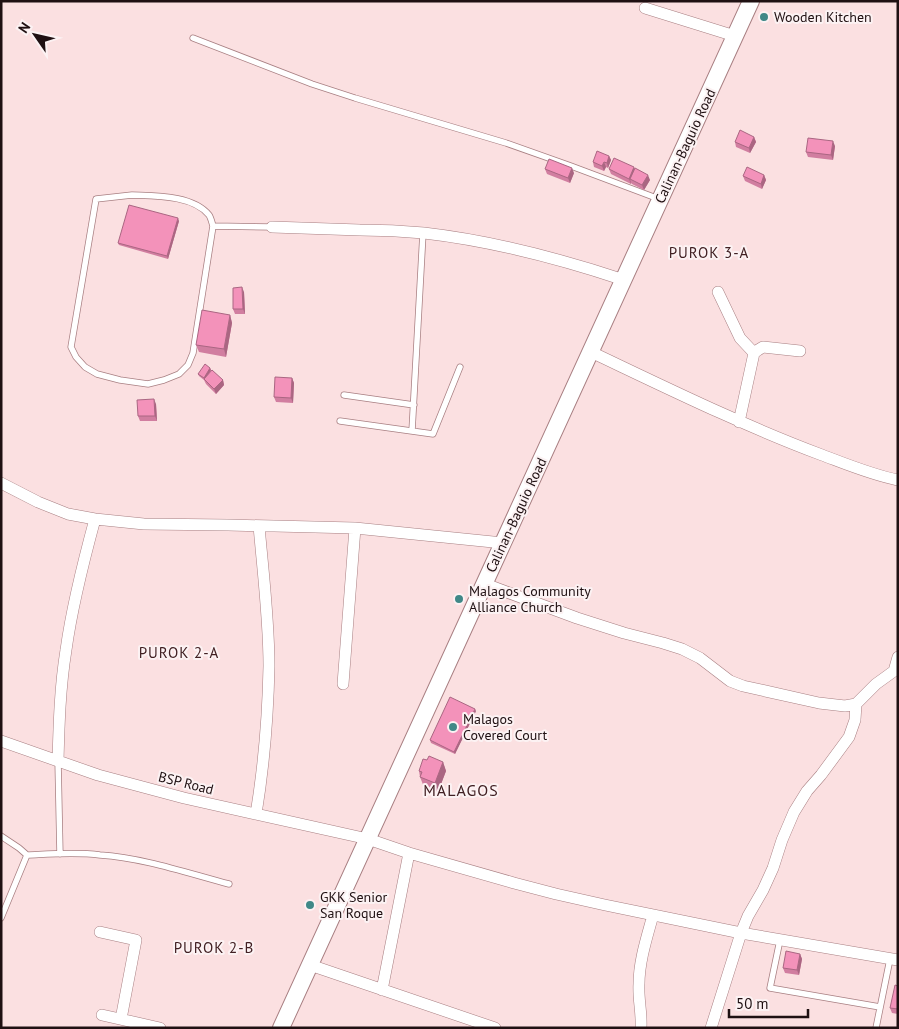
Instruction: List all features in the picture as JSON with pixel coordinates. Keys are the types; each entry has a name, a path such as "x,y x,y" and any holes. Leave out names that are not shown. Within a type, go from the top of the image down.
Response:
{"main road":[{"name":"Calinan-Baguio Road","path":"282,1028 751,1"}],"street":[{"path":"646,8 735,36"},
{"path":"272,227 423,233 476,240 531,251 624,280"},
{"path":"718,292 740,338 754,353"},
{"path":"739,422 754,353 762,347 800,352"},
{"path":"591,352 739,422 838,460 898,480"},
{"path":"1,483 38,502 68,514 95,519 144,524 354,528 503,543"},
{"path":"58,762 60,711 66,651 76,591 95,519"},
{"path":"256,814 263,772 269,665 259,526"},
{"path":"343,684 354,528"},
{"path":"485,584 606,627 682,649 700,658 730,680 743,686 818,703 845,706 856,704 876,684 896,671 898,657"},
{"path":"711,1028 741,933 773,868 794,812 807,791 849,737 855,720 856,704"},
{"name":"BSP Road","path":"1,740 98,775 184,798 368,839 409,853 514,883 605,905 741,933 894,960"},
{"path":"382,990 409,853"},
{"path":"640,1028 640,968 653,915"},
{"path":"100,932 136,940 121,1019"},
{"path":"310,965 495,1028"},
{"path":"102,1015 160,1028"}],"lane":[{"path":"193,38 320,87 506,143 660,200"},
{"path":"132,195 159,196 193,203 210,216 213,226 193,353 188,365 179,374 148,384 120,380 97,374 85,368 71,347 96,199 132,195"},
{"path":"213,226 272,227"},
{"path":"412,431 423,233"},
{"path":"340,421 433,434 460,367"},
{"path":"344,395 414,405"},
{"path":"58,762 60,854"},
{"path":"1,836 27,855 101,854 139,860 229,884"},
{"path":"1,918 27,855"},
{"path":"780,940 770,988 880,1006"},
{"path":"876,1028 880,1006 894,960"}],"building":[{"path":"740,130 754,137 749,148 735,142"},
{"path":"808,138 833,141 831,155 806,152"},
{"path":"597,151 609,156 607,163 604,162 602,166 593,162"},
{"path":"614,158 634,167 629,179 609,169"},
{"path":"549,159 572,168 568,178 545,169"},
{"path":"747,167 764,175 761,184 743,176"},
{"path":"635,168 648,175 642,185 630,179"},
{"path":"129,205 178,218 167,256 118,243"},
{"path":"242,287 243,309 233,309 233,288"},
{"path":"202,310 230,315 224,349 196,345"},
{"path":"205,364 210,368 204,378 198,374"},
{"path":"212,370 223,380 214,389 204,379"},
{"path":"275,377 292,378 291,398 274,397"},
{"path":"154,399 155,416 138,416 137,400"},
{"name":"Malagos Covered Court","path":"450,697 475,709 454,752 430,740"},
{"path":"429,756 443,762 435,783 420,777 422,772 419,771 423,759 427,760"},
{"path":"786,951 800,954 797,970 783,968"},
{"path":"895,985 898,986 898,1009 890,1008"}],"place":[{"name":"Wooden Kitchen","path":"764,17"},
{"name":"Malagos Community Alliance Church","path":"459,599"},
{"name":"Malagos Covered Court","path":"453,727"},
{"name":"GKK Senior San Roque","path":"310,905"}],"district":[{"name":"PUROK 3-A","path":"709,253"},
{"name":"PUROK 2-A","path":"179,653"},
{"name":"MALAGOS","path":"461,790"},
{"name":"PUROK 2-B","path":"214,948"}]}
